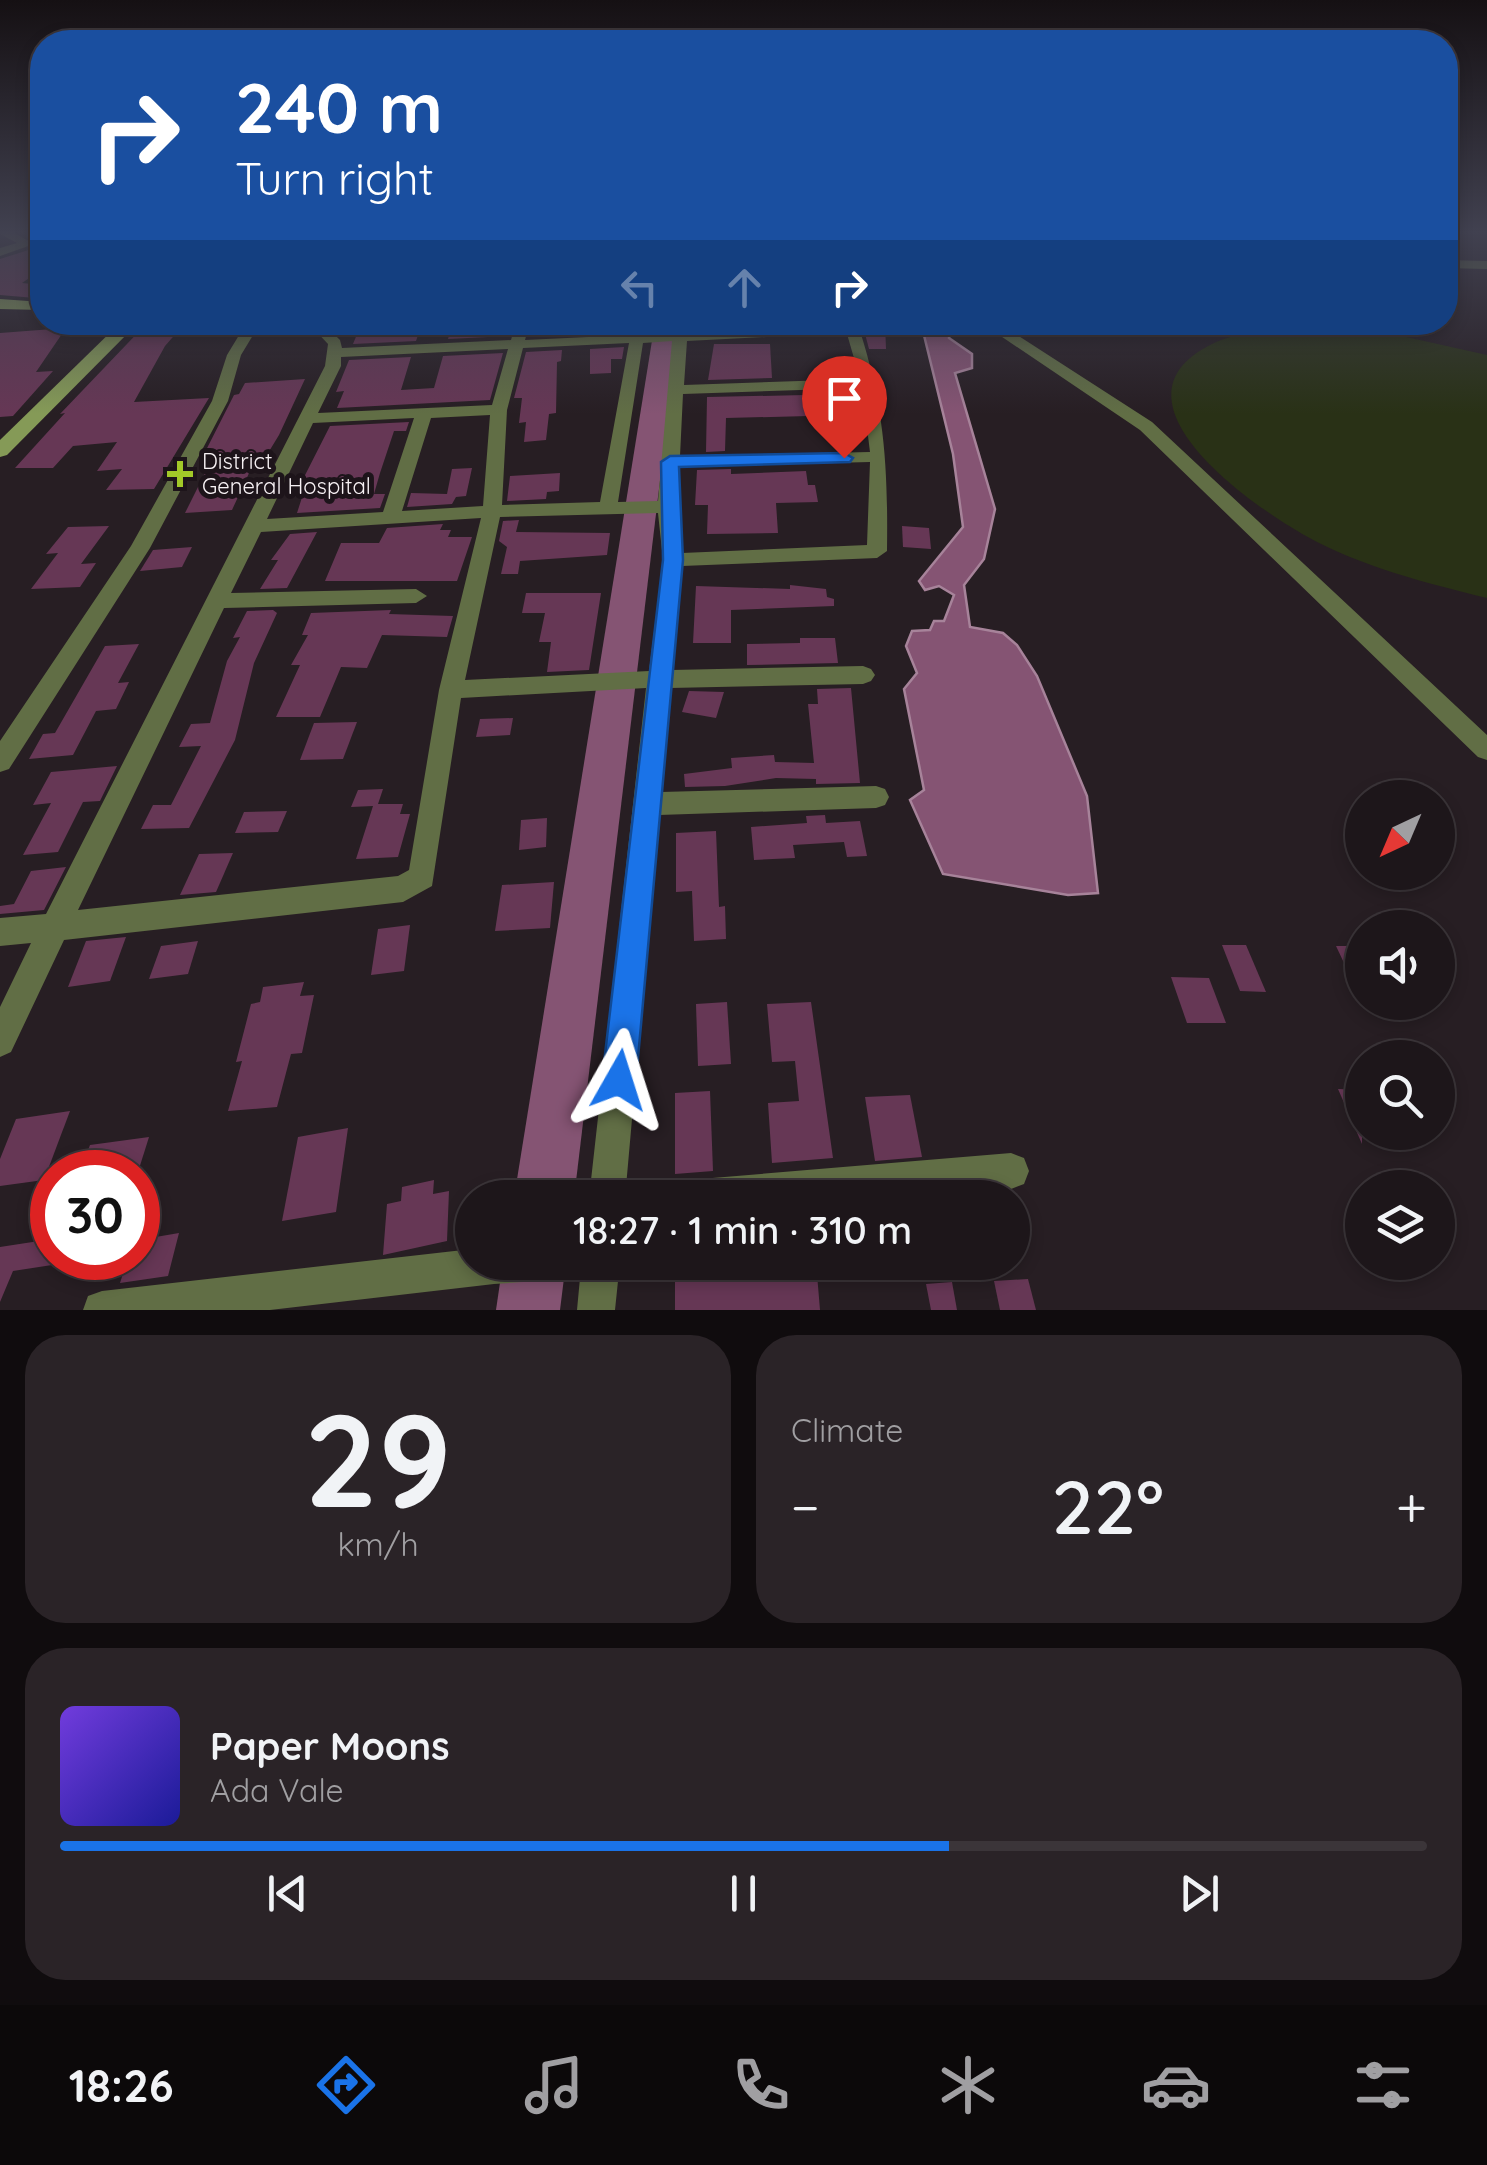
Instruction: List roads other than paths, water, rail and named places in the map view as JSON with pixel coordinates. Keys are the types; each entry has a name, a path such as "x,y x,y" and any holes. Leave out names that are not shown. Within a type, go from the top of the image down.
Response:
{"street":[{"path":"0,304 30,305"},
{"path":"0,451 118,335"},
{"path":"0,762 140,548 220,401 234,354 246,335"},
{"path":"0,1041 333,366 335,344 327,335"},
{"path":"0,932 404,889 422,877 451,690 492,511 498,410 520,335"},
{"path":"334,353 589,335"},
{"path":"608,508 638,335"},
{"path":"609,1180 673,560 668,507 681,335"},
{"path":"673,560 877,551 879,457 869,383 854,335"},
{"path":"1007,335 1146,426 1487,750"},
{"path":"676,390 869,383"},
{"path":"307,418 498,410"},
{"path":"390,518 424,413"},
{"path":"670,462 879,457"},
{"path":"252,526 492,511 668,507"},
{"path":"216,601 416,596"},
{"path":"451,690 658,679 863,675"},
{"path":"646,804 876,797"},
{"path":"903,1180 1011,1171"},
{"path":"102,1310 455,1269"},
{"path":"596,1310 599,1280"}],"waterway":[{"path":"547,1180 665,335"},
{"path":"528,1310 532,1280"}],"place":[{"name":"District General Hospital","path":"180,474"}]}
